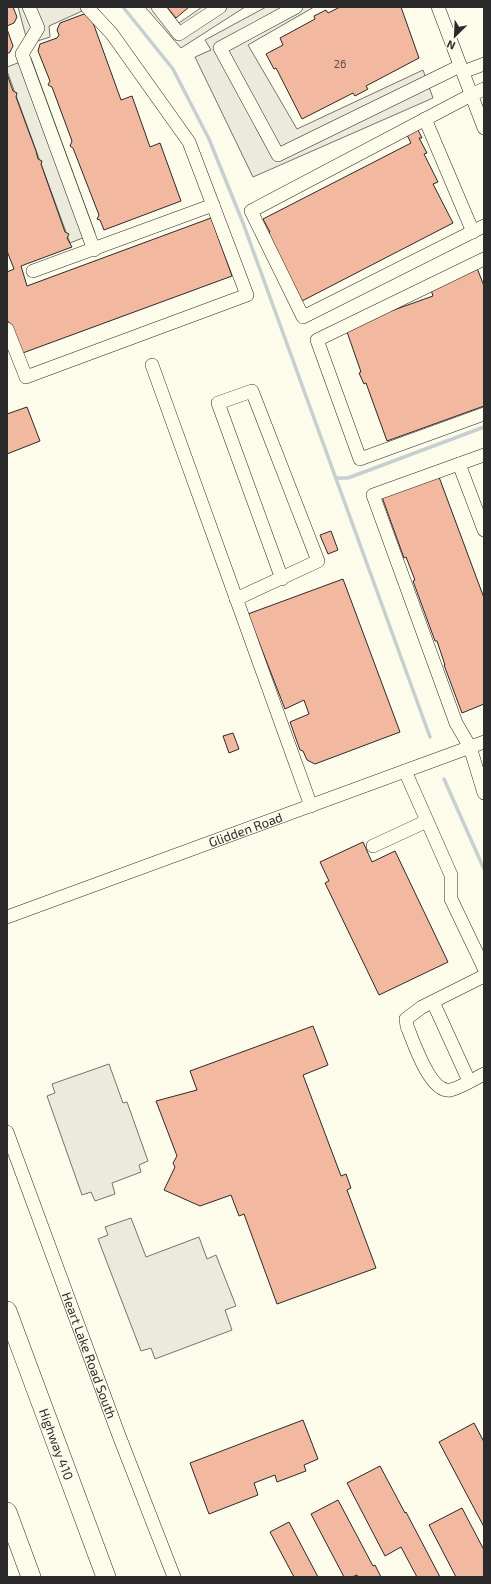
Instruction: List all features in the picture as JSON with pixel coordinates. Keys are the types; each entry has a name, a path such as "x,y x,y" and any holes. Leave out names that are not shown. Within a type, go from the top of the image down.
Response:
{"highway":[{"name":"Highway 410","path":"7,1311 106,1577"},
{"path":"7,1512 31,1577"}],"street":[{"path":"29,7 38,28 22,54 94,250"},
{"path":"7,329 26,377 247,295 188,142 112,34 87,7"},
{"path":"158,7 179,34 220,7"},
{"path":"296,7 220,48 278,155 461,69 484,64"},
{"path":"438,7 484,128"},
{"path":"425,119 478,229 303,317 251,211 425,119 484,89"},
{"path":"33,271 94,250 213,205"},
{"path":"484,259 317,340 360,459 484,414"},
{"path":"152,365 311,806"},
{"path":"236,599 282,579 318,561 252,390 218,403 282,579"},
{"path":"484,455 372,495 456,723 470,747 484,794"},
{"path":"459,464 484,530"},
{"name":"Glidden Road","path":"7,917 484,742"},
{"path":"405,771 451,875 451,899 484,968"},
{"path":"373,846 427,821"},
{"path":"484,976 433,1002 406,1019 407,1026 429,1076 436,1085 443,1090 450,1090 484,1074"},
{"path":"433,1002 469,1081"},
{"name":"Heart Lake Road South","path":"7,1132 118,1433 174,1577"}],"shaded area":[{"path":"18,7 91,7 49,26 50,37 28,44"},
{"path":"145,7 165,7 179,23 202,7 245,7 181,48"},
{"path":"266,7 314,7 248,45 297,129 423,70 433,98 253,177 195,57 211,50 205,40"},
{"path":"31,58 95,233 70,243 7,71 7,67"},
{"path":"109,1064 123,1103 127,1102 148,1161 139,1165 141,1172 112,1183 115,1194 95,1201 91,1192 82,1195 47,1096 55,1093 52,1084"},
{"path":"131,1218 146,1257 199,1237 207,1259 216,1255 236,1306 225,1310 232,1330 155,1359 151,1348 141,1351 98,1239 108,1235 105,1227"}],"building":[{"path":"7,7 13,7 17,17 14,23 7,26"},
{"path":"167,7 189,7 176,18"},
{"path":"340,7 401,7 419,58 366,86 368,89 355,96 353,93 302,119 276,68 274,69 266,54 283,45 280,38 315,19 314,16 326,10 328,13"},
{"path":"84,14 91,17 121,100 132,96 150,147 160,143 181,201 104,230 100,220 97,219 99,215 73,148 70,146 72,141 52,87 48,85 50,81 38,51 40,44 57,38 59,35 57,30 60,23"},
{"path":"7,29 13,46 7,54"},
{"path":"7,74 13,91 17,93 16,97 38,159 42,161 41,164 65,232 69,234 67,238 72,247 21,266 27,286 211,218 232,276 20,354 7,319 7,272 14,269 7,251"},
{"path":"417,128 422,138 419,138 427,153 424,154 438,182 433,184 453,223 302,301 267,234 270,232 263,219 411,143 406,133"},
{"path":"477,268 484,286 484,406 387,441 366,383 364,384 359,373 361,372 346,329 360,322 433,296 430,287"},
{"path":"27,407 40,441 7,454 7,414"},
{"path":"439,477 484,598 484,704 462,713 444,665 437,641 435,641 413,581 415,580 406,557 404,558 382,497"},
{"path":"331,531 338,550 328,554 320,535"},
{"path":"343,579 400,732 315,764 307,760 303,751 300,750 290,722 309,714 304,700 285,709 248,614"},
{"path":"233,733 239,749 229,753 223,736"},
{"path":"363,842 372,862 395,851 448,962 379,995 325,883 329,881 320,862"},
{"path":"313,1026 328,1065 303,1075 341,1176 346,1174 351,1188 347,1190 376,1268 277,1304 244,1214 239,1216 231,1195 200,1206 164,1190 175,1167 173,1163 177,1156 156,1101 197,1090 190,1071"},
{"path":"303,1420 318,1459 304,1465 306,1471 277,1482 275,1475 254,1483 258,1495 209,1514 190,1463"},
{"path":"474,1423 484,1442 484,1527 439,1442"},
{"path":"380,1466 440,1577 417,1577 401,1547 385,1556 347,1483"},
{"path":"338,1500 373,1566 375,1565 381,1577 358,1577 357,1575 352,1577 344,1577 311,1514"},
{"path":"462,1508 484,1550 484,1577 456,1577 429,1525"},
{"path":"289,1522 318,1577 294,1577 270,1532"}],"waterway":[{"path":"123,7 173,69 209,139 243,223 430,737"},
{"path":"336,478 348,478 484,427"},
{"path":"444,779 484,869"}]}
